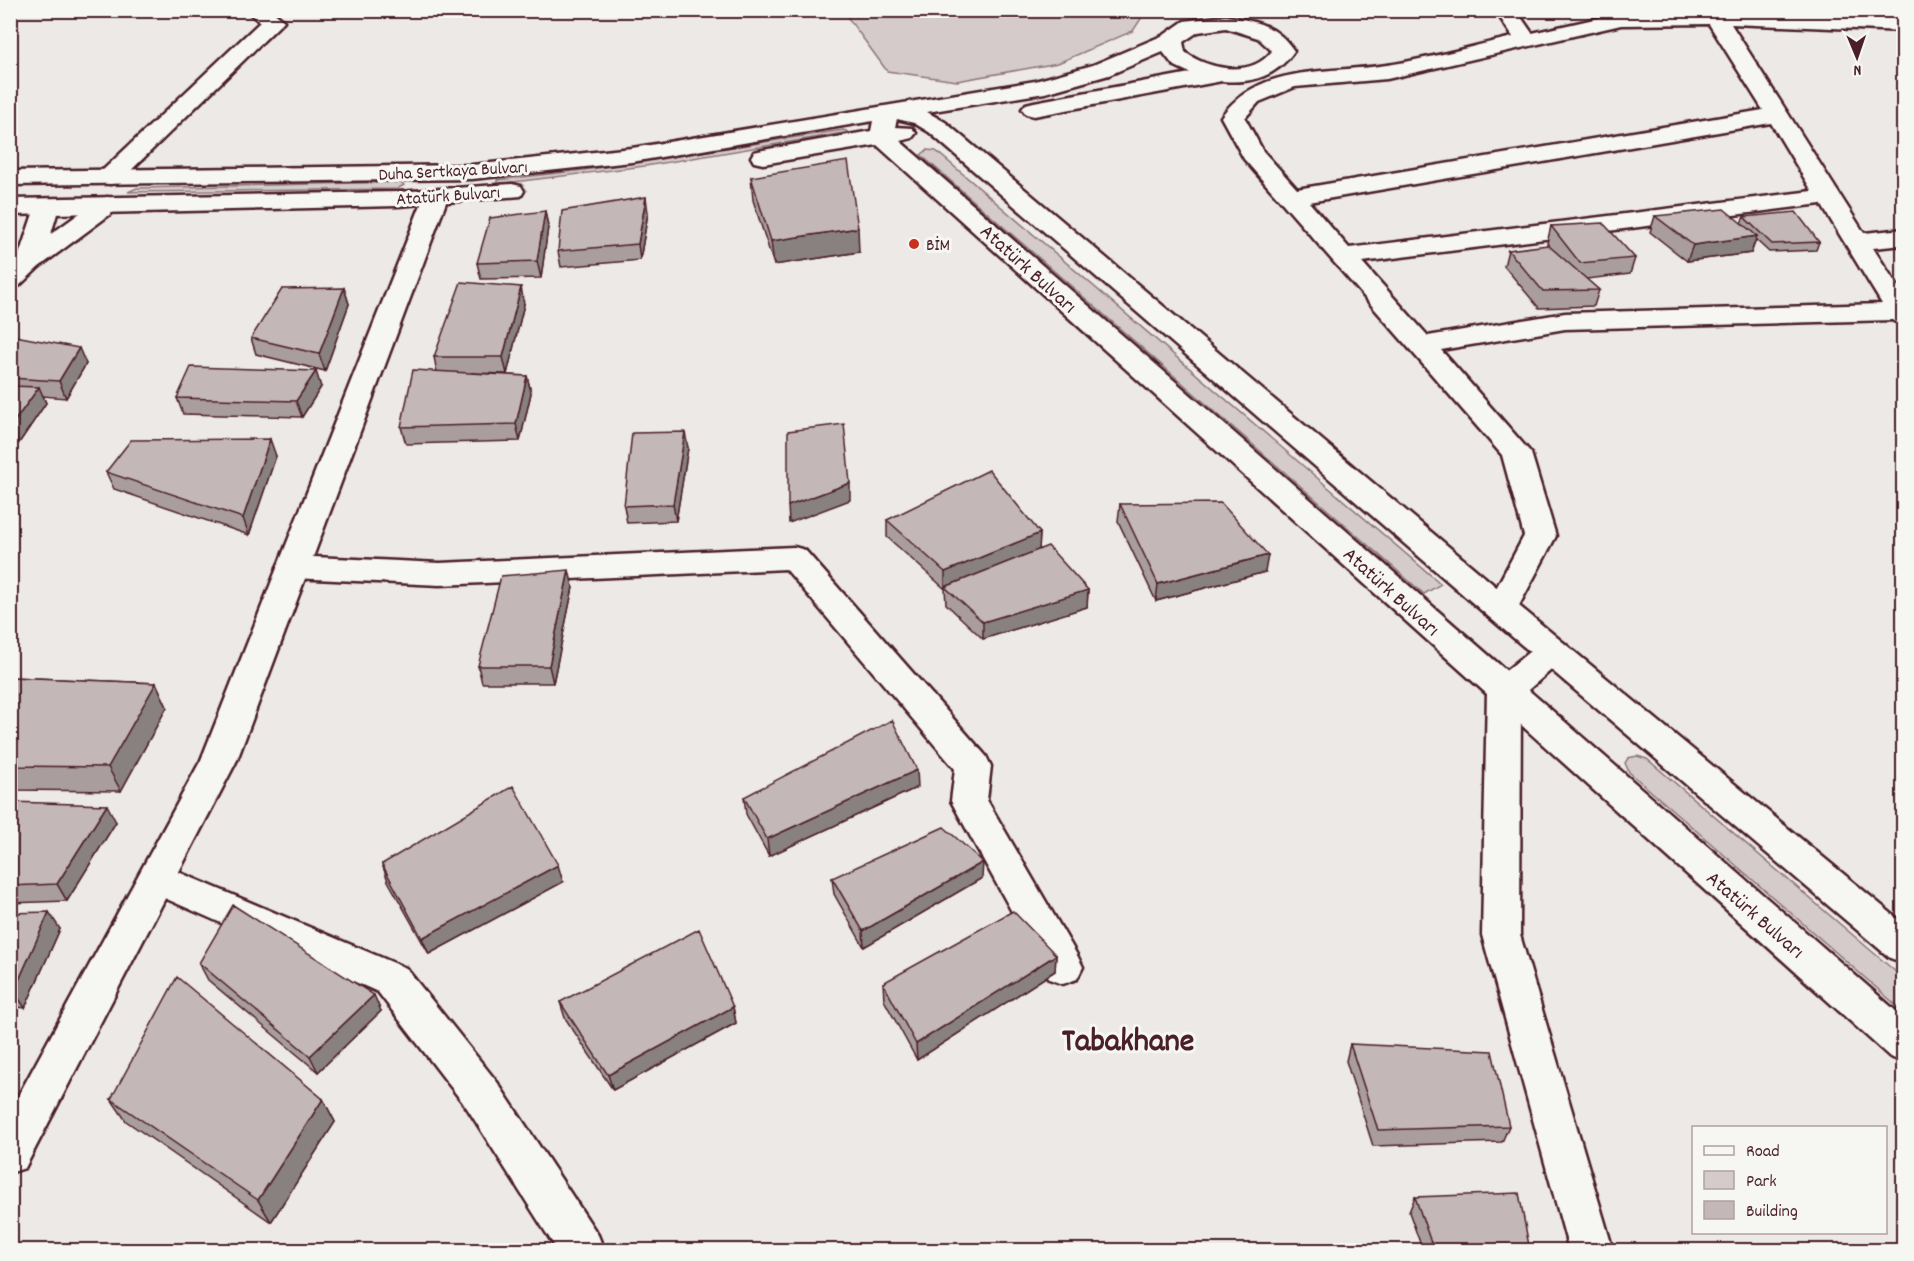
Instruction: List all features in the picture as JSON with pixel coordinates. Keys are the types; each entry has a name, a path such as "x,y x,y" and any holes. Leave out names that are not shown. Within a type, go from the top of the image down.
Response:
{"street":[{"path":"30,261 46,207 110,177 273,21 256,10"},
{"path":"1505,10 1526,39"},
{"path":"1501,609 1540,536 1516,453 1253,154 1233,117 1251,97 1291,81 1387,72 1618,15 1761,15 1904,25"},
{"path":"1716,16 1902,314"},
{"path":"887,124 1101,70 1172,40 1193,18 1226,22 1257,20 1277,39 1283,51 1278,62 1262,70 1221,74 937,127"},
{"path":"1172,40 1174,54 1192,67 1221,74"},
{"path":"1262,70 1291,81"},
{"path":"1292,197 1777,115"},
{"path":"887,124 922,118 937,127 1501,609 1904,946"},
{"name":"Duha Sertkaya Bulvarı","path":"10,178 110,177 439,185 632,155 887,124"},
{"name":"Atatürk Bulvarı","path":"10,207 107,205 439,185 573,184 737,161 887,124 1504,691 1904,1044"},
{"path":"10,280 30,261 107,205 110,177"},
{"path":"10,1154 219,760 439,185"},
{"path":"1344,256 1828,196"},
{"path":"1856,242 1904,237"},
{"path":"1421,345 1565,321 1902,314"},
{"path":"293,567 440,574 794,558 974,766 969,801 1063,967"},
{"path":"1551,651 1504,691 1501,935 1591,1251"},
{"path":"156,878 392,980 482,1095 582,1251"}],"green space":[{"path":"843,11 1146,11 1133,31 1058,63 957,81 887,71"},
{"path":"843,130 849,132 645,166 497,184 497,180 584,170"},
{"path":"927,150 936,151 1441,584 1424,594 921,155"},
{"path":"401,182 404,185 397,189 128,192 137,188"},
{"path":"1637,756 1647,759 1903,978 1903,1011 1629,772 1625,763 1628,758"}],"building":[{"path":"848,161 858,228 771,241 751,177"},
{"path":"646,197 638,244 558,251 562,211"},
{"path":"1724,209 1757,236 1693,245 1655,216"},
{"path":"545,211 537,261 477,263 490,218"},
{"path":"1796,212 1819,242 1772,244 1744,217"},
{"path":"1603,223 1635,258 1580,263 1551,226"},
{"path":"1548,245 1599,290 1543,291 1508,250"},
{"path":"461,282 521,287 503,357 434,357"},
{"path":"344,288 319,354 251,338 282,289"},
{"path":"10,335 79,348 59,381 10,378"},
{"path":"191,367 316,371 296,401 177,398"},
{"path":"413,370 527,376 516,424 401,427"},
{"path":"10,386 39,387 11,426 10,426"},
{"path":"844,424 850,483 788,506 788,431"},
{"path":"685,432 673,504 624,506 632,433"},
{"path":"270,439 243,518 106,472 131,440"},
{"path":"989,470 1040,533 945,572 887,520"},
{"path":"1221,503 1268,555 1158,584 1120,504"},
{"path":"1048,546 1088,590 983,622 945,587"},
{"path":"569,570 549,666 478,666 501,576"},
{"path":"10,677 156,683 108,767 10,766"},
{"path":"892,720 917,770 767,839 744,797"},
{"path":"513,786 558,865 422,938 382,864"},
{"path":"10,802 107,805 57,884 10,886"},
{"path":"944,827 983,862 863,931 832,878"},
{"path":"233,905 374,995 310,1056 199,963"},
{"path":"1013,911 1056,955 916,1044 883,983"},
{"path":"49,912 14,991 10,991 10,913"},
{"path":"699,929 733,1007 608,1075 560,1002"},
{"path":"177,977 323,1099 258,1200 111,1099"},
{"path":"1350,1044 1492,1051 1509,1126 1378,1130"},
{"path":"1519,1193 1530,1251 1434,1251 1415,1197"}],"place":[{"name":"BİM","path":"914,244"}],"district":[{"name":"Tabakhane","path":"1128,1038"}]}
